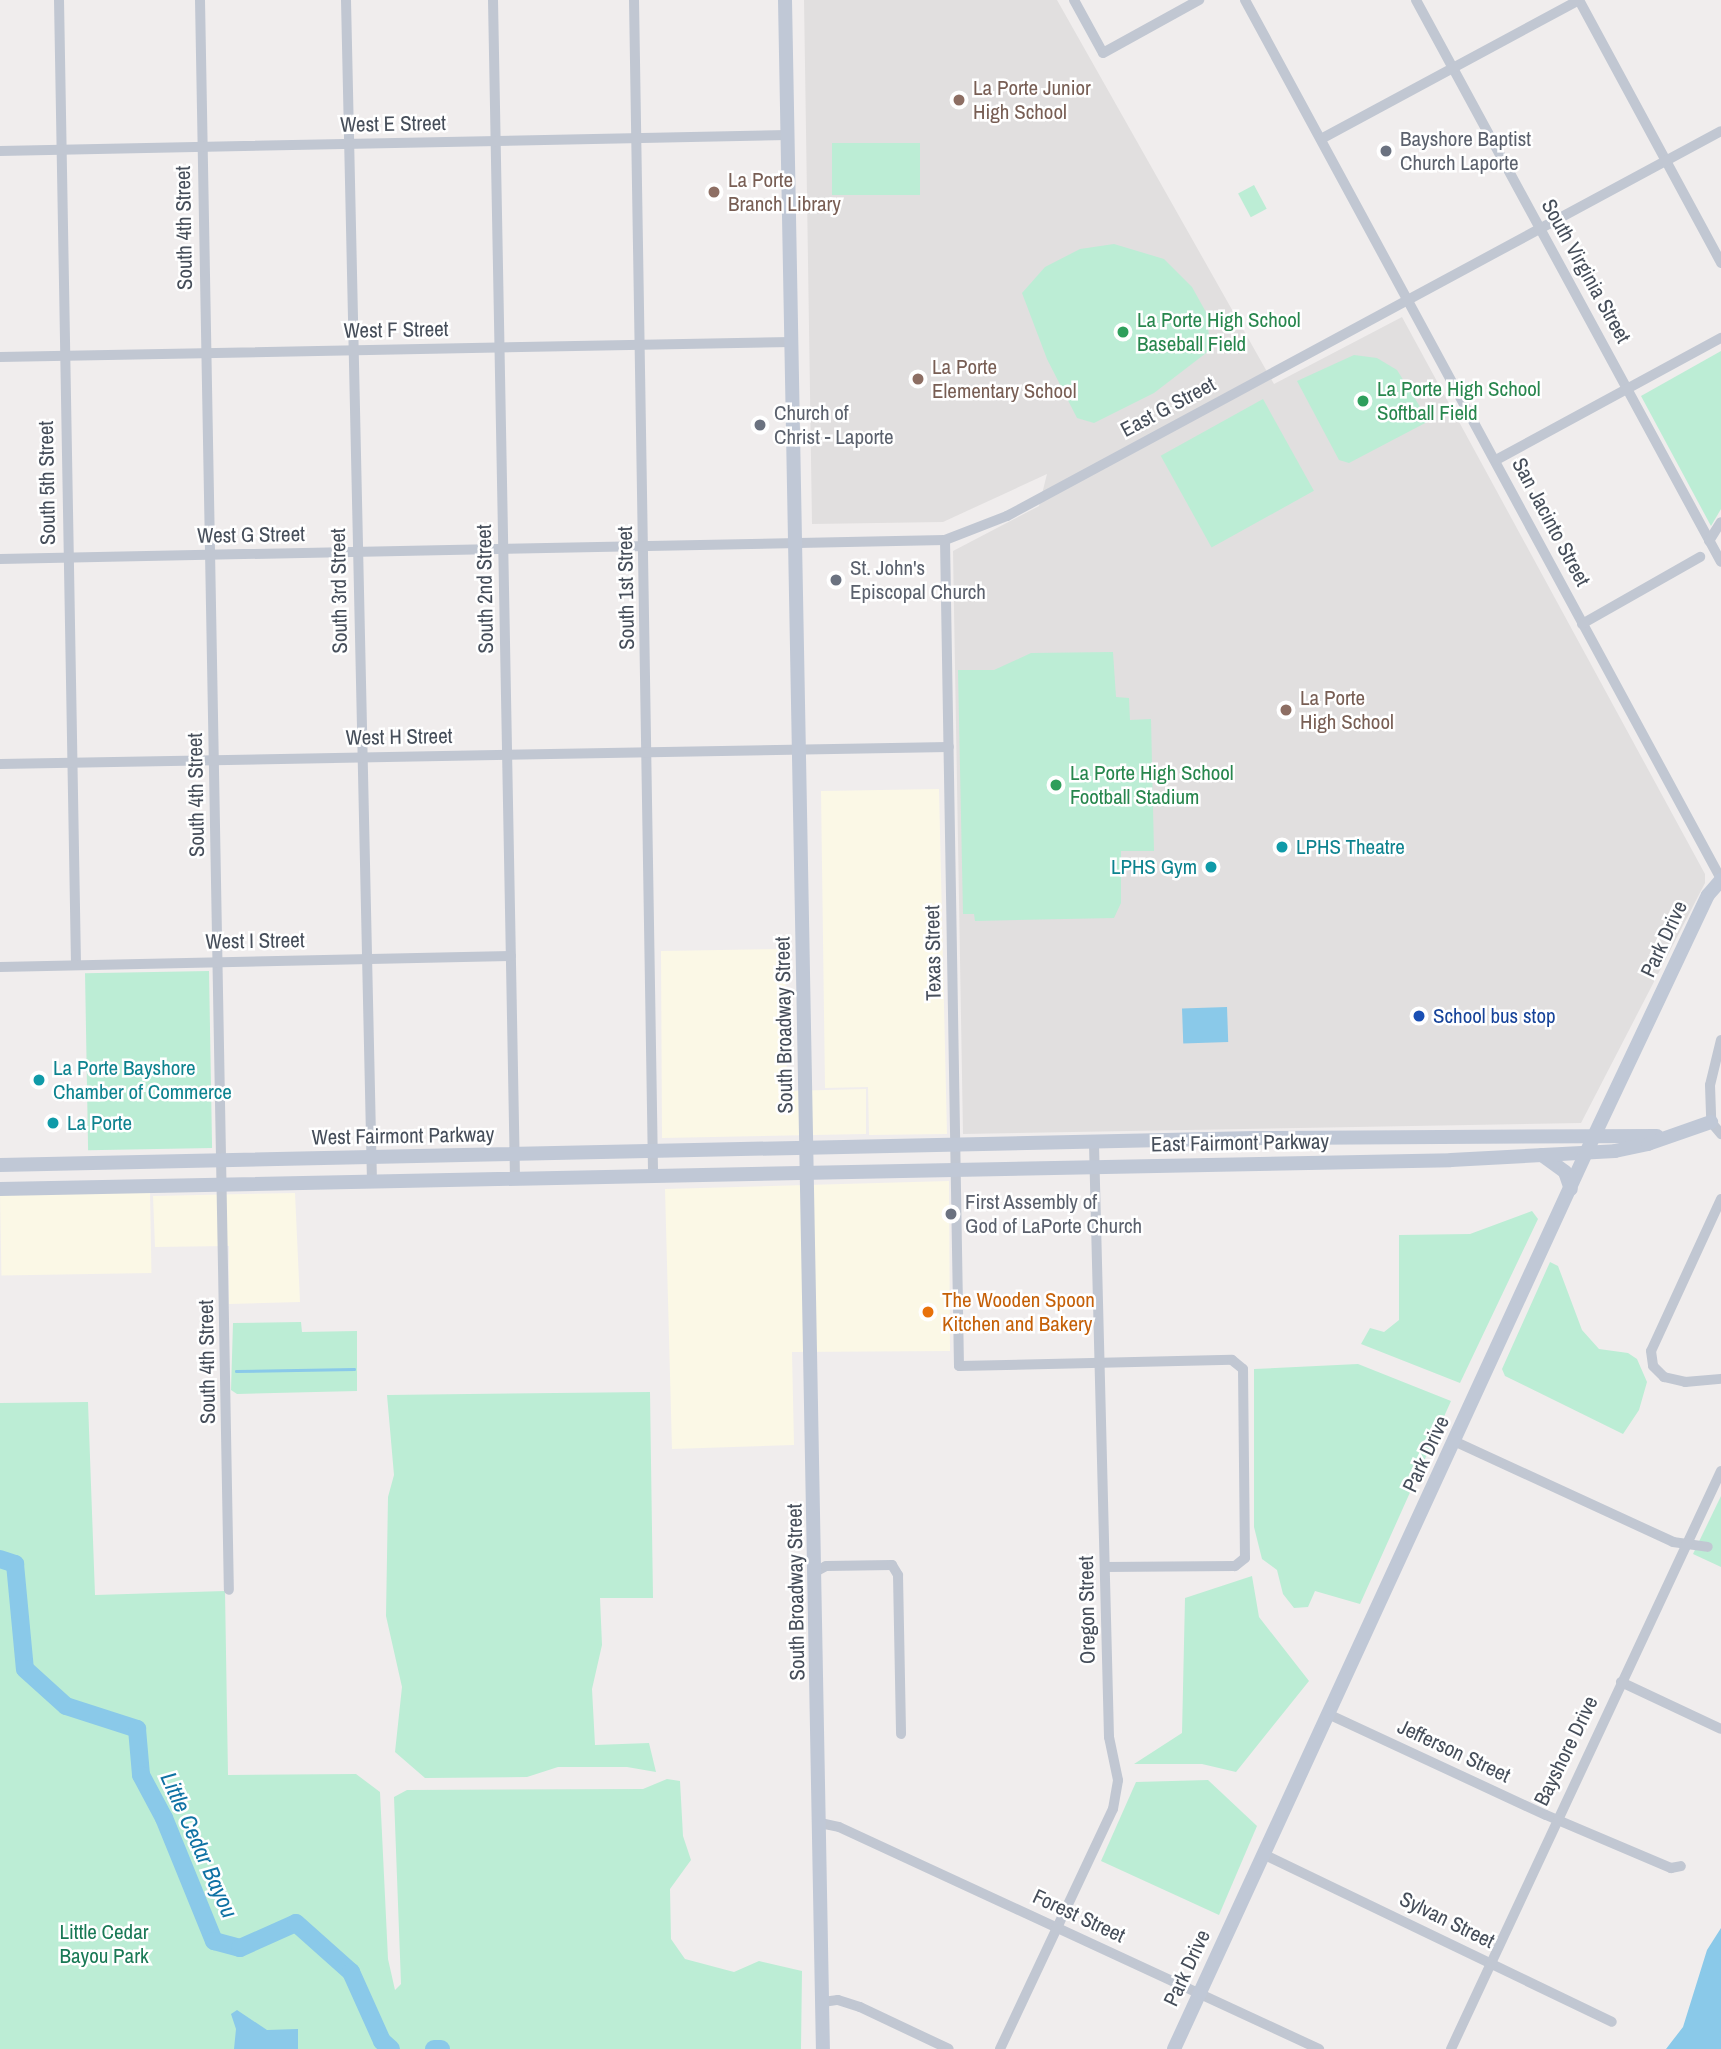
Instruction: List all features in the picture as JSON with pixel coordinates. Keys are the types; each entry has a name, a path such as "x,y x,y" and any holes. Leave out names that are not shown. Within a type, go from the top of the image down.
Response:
{"main road":[{"name":"South Broadway Street","path":"785,0 824,2049"},
{"name":"Park Drive","path":"1174,2049 1587,1153 1708,895 1721,879"},
{"path":"1609,1107 1615,1124 1631,1136"},
{"name":"East Fairmont Parkway","path":"807,1172 1254,1164 1587,1153 1648,1144 1711,1122"},
{"name":"East Fairmont Parkway","path":"807,1147 1255,1138 1671,1135"},
{"path":"1254,1164 1255,1138"},
{"name":"West Fairmont Parkway","path":"0,1165 807,1147"},
{"path":"725,1149 726,1174"},
{"path":"1541,1154 1559,1165 1571,1189"},
{"path":"79,1164 81,1187"},
{"name":"West Fairmont Parkway","path":"0,1189 807,1172"}],"street":[{"name":"South 5th Street","path":"59,0 76,965"},
{"name":"South 4th Street","path":"200,0 229,1590"},
{"name":"South 3rd Street","path":"346,0 372,1181"},
{"name":"South 2nd Street","path":"493,0 515,1178"},
{"name":"South 1st Street","path":"634,0 649,751 655,1151 653,1176"},
{"path":"1074,0 1103,53 1199,0"},
{"name":"San Jacinto Street","path":"1245,0 1721,879"},
{"name":"South Virginia Street","path":"1416,0 1721,562"},
{"path":"1321,139 1579,0 1721,262"},
{"name":"East G Street","path":"796,543 945,540 1007,516 1721,131"},
{"name":"West E Street","path":"0,151 788,135"},
{"path":"1496,460 1721,338"},
{"name":"West F Street","path":"0,356 792,342"},
{"path":"1709,541 1721,522"},
{"name":"Texas Street","path":"945,540 958,1170 959,1366 1101,1363"},
{"name":"West G Street","path":"0,559 796,543"},
{"path":"1583,624 1700,557"},
{"name":"West H Street","path":"0,764 949,747"},
{"name":"West I Street","path":"0,967 511,956"},
{"path":"1721,1041 1710,1086 1711,1122 1721,1134"},
{"name":"Oregon Street","path":"1000,2049 1113,1810 1118,1780 1109,1737 1094,1143"},
{"path":"1721,1199 1651,1351 1653,1366 1664,1377 1685,1382 1721,1379"},
{"path":"1101,1363 1239,1363 1243,1369 1245,1558 1235,1566 1105,1567"},
{"path":"1456,1442 1673,1542 1688,1542 1708,1547"},
{"name":"Bayshore Drive","path":"1451,2049 1555,1818 1721,1471"},
{"path":"817,1571 826,1566 892,1565 898,1575 901,1734"},
{"path":"1621,1682 1721,1729"},
{"name":"Jefferson Street","path":"1328,1714 1671,1868 1681,1866"},
{"name":"Forest Street","path":"820,1823 839,1828 1058,1927 1319,2049"},
{"name":"Sylvan Street","path":"1263,1854 1612,2022"},
{"path":"823,2002 838,2000 860,2007 949,2049"}],"shaded area":[{"name":"La Porte High School","path":"804,0 1057,0 1274,384 1402,317 1705,874 1705,883 1581,1123 963,1134 953,551 1039,506 1047,474 943,522 812,524"},
{"path":"939,789 947,1134 869,1135 868,1087 825,1088 821,791"},
{"path":"785,949 787,1091 866,1089 866,1134 662,1138 661,951"},
{"path":"949,1181 950,1351 792,1352 794,1445 672,1449 665,1189"},
{"path":"150,1191 151,1273 1,1276 0,1194"},
{"path":"295,1193 300,1302 229,1304 229,1246 155,1247 153,1196"}],"green space":[{"path":"832,143 920,143 920,195 832,195"},
{"path":"1254,185 1267,209 1251,217 1238,193"},
{"name":"La Porte High School Baseball Field","path":"1114,244 1164,259 1192,287 1207,314 1210,350 1154,393 1094,423 1077,418 1047,359 1022,293 1045,267 1080,249"},
{"path":"1721,351 1721,509 1711,526 1641,396"},
{"name":"La Porte High School Softball Field","path":"1354,355 1377,358 1397,370 1429,421 1349,463 1339,460 1297,381"},
{"path":"1263,399 1314,491 1212,548 1161,456"},
{"name":"La Porte High School Football Stadium","path":"1113,652 1116,697 1129,698 1130,720 1151,719 1154,851 1121,851 1121,903 1114,918 975,921 974,914 963,914 958,670 994,670 1031,653"},
{"path":"209,971 212,1148 88,1150 85,973"},
{"path":"1532,1211 1538,1219 1460,1383 1361,1344 1370,1328 1384,1332 1399,1320 1399,1235 1470,1234"},
{"path":"1550,1262 1558,1266 1582,1330 1599,1349 1628,1353 1637,1359 1647,1382 1639,1410 1623,1434 1505,1376 1502,1369"},
{"path":"301,1322 302,1332 357,1331 357,1391 237,1394 231,1390 233,1323"},
{"path":"1358,1364 1451,1401 1360,1604 1315,1591 1308,1607 1294,1608 1283,1594 1277,1570 1262,1559 1254,1527 1254,1369"},
{"path":"650,1392 653,1598 600,1598 602,1645 592,1689 595,1745 649,1743 656,1772 627,1767 558,1767 527,1777 425,1778 395,1752 402,1687 386,1616 388,1497 394,1475 387,1395"},
{"name":"Little Cedar Bayou Park","path":"88,1402 95,1595 225,1591 228,1775 356,1774 380,1792 388,1959 395,1990 401,1984 394,1797 407,1790 643,1789 667,1779 680,1781 683,1836 691,1860 670,1889 671,1939 685,1959 734,1972 759,1961 802,1971 801,2049 0,2049 0,1403"},
{"path":"1721,1496 1721,1567 1693,1554"},
{"path":"1252,1576 1259,1617 1309,1681 1236,1772 1202,1764 1134,1764 1182,1733 1185,1598"},
{"path":"1208,1780 1257,1826 1219,1915 1101,1861 1136,1782"}],"water":[{"path":"1227,1007 1228,1042 1183,1044 1182,1009"},
{"path":"1721,1928 1721,2049 1666,2049 1683,2027 1707,1950"},
{"path":"237,2010 267,2030 298,2029 298,2049 234,2049 236,2029 231,2014"}],"waterway":[{"path":"236,1371 354,1369"},
{"name":"Little Cedar Bayou","path":"0,1559 15,1564 25,1669 66,1706 137,1729 141,1775 164,1818 214,1941 240,1948 296,1923 351,1972 382,2041 391,2049"},
{"name":"Little Cedar Bayou","path":"434,2049 441,2049"}],"place":[{"name":"La Porte Junior High School","path":"959,100"},
{"name":"Bayshore Baptist Church Laporte","path":"1386,151"},
{"name":"La Porte Branch Library","path":"714,192"},
{"name":"La Porte High School Baseball Field","path":"1123,332"},
{"name":"La Porte Elementary School","path":"918,379"},
{"name":"La Porte High School Softball Field","path":"1363,401"},
{"name":"Church of Christ - Laporte","path":"760,425"},
{"name":"St. John's Episcopal Church","path":"836,580"},
{"name":"La Porte High School","path":"1286,710"},
{"name":"La Porte High School Football Stadium","path":"1056,785"},
{"name":"LPHS Theatre","path":"1282,847"},
{"name":"LPHS Gym","path":"1211,867"},
{"name":"School bus stop","path":"1419,1016"},
{"name":"La Porte Bayshore Chamber of Commerce","path":"39,1080"},
{"name":"La Porte","path":"53,1123"},
{"name":"First Assembly of God of LaPorte Church","path":"951,1214"},
{"name":"The Wooden Spoon Kitchen and Bakery","path":"928,1312"}]}
